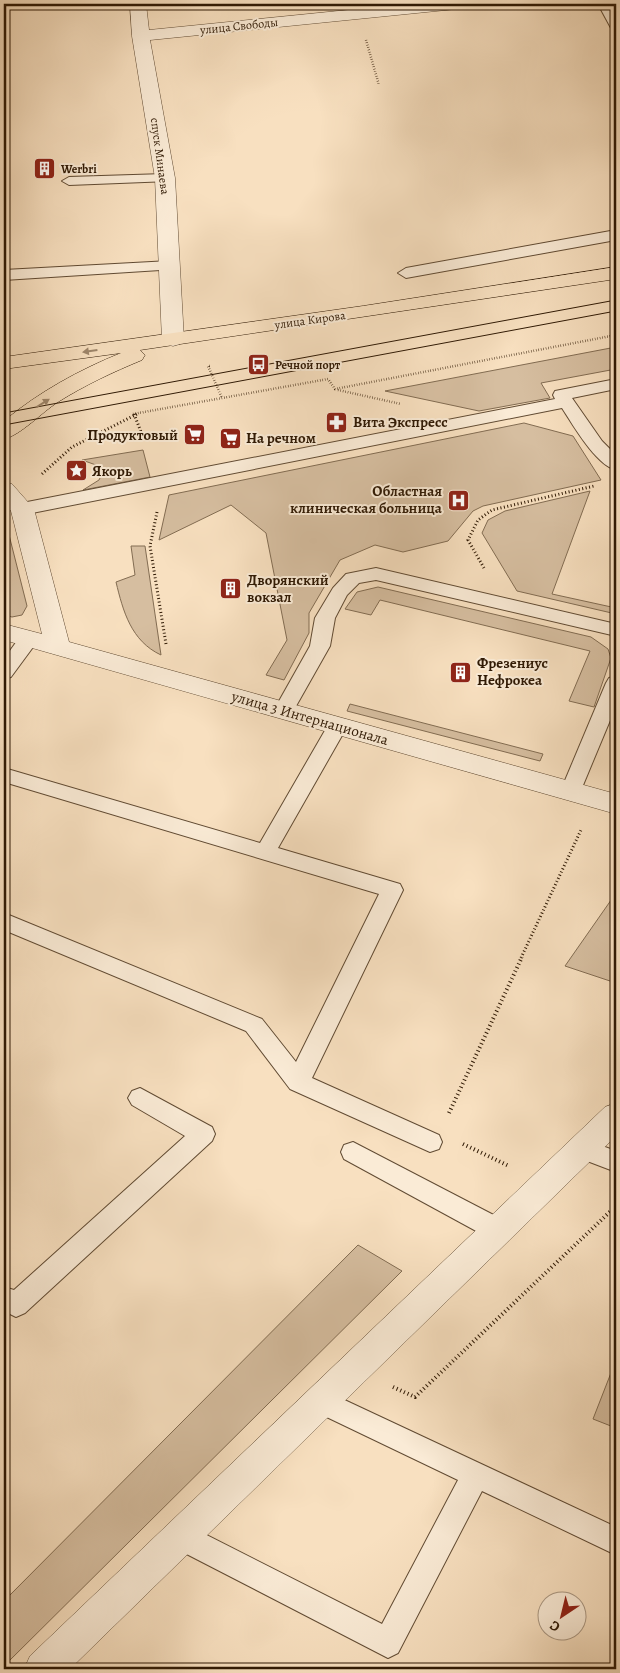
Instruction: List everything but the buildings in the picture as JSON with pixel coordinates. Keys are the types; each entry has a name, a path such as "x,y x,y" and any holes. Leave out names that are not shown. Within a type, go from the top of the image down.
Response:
{"main road":[{"name":"улица Кирова","path":"4,363 173,340 616,273"},
{"path":"4,432 38,405 91,373 173,340"}],"street":[{"name":"спуск Минаева","path":"138,4 141,36 165,178 173,340"},
{"name":"улица Свободы","path":"141,36 456,4"},
{"path":"13,499 58,647"},
{"name":"улица 3 Интернационала","path":"4,632 572,790 616,804"},
{"path":"43,1669 616,1116"}],"lane":[{"path":"604,4 616,25"},
{"path":"69,181 165,178"},
{"path":"406,273 616,234"},
{"path":"4,276 170,266"},
{"path":"616,384 561,395 596,445 616,465"},
{"path":"13,499 566,402"},
{"path":"284,710 320,646 325,618 340,592 353,578 376,574 616,630"},
{"path":"4,672 28,639"},
{"path":"572,790 616,683"},
{"path":"265,852 338,725"},
{"path":"4,775 392,890 298,1082"},
{"path":"4,921 254,1025 298,1082 406,1131 435,1138"},
{"path":"4,1298 16,1305 204,1134 140,1098"},
{"path":"583,1149 616,1162"},
{"path":"353,1152 498,1230"},
{"path":"321,1401 616,1541"},
{"path":"181,1536 388,1643 476,1474"}],"path":[{"path":"357,14 379,85"},
{"path":"13,499 72,447 134,414 328,379 335,389 616,335"},
{"path":"215,365 208,366 222,398"},
{"path":"134,414 143,437"},
{"path":"505,604 468,540 478,520 492,510 597,486"},
{"path":"435,1138 581,830"},
{"path":"406,1131 423,1127 435,1138 546,1184"},
{"path":"391,1386 416,1397 616,1206"}],"shaded area":[{"path":"616,347 616,369 541,383 550,398 479,411 385,391"},
{"path":"524,423 573,436 601,480 483,506 473,511 448,541 403,552 375,545 340,560 309,613 309,633 284,680 266,675 287,640 266,533 231,505 159,540 169,495"},
{"path":"143,450 150,477 83,490 99,480 102,474 96,465 82,460"},
{"path":"590,491 552,594 616,608 616,614 517,591 482,533 488,520 505,511"},
{"path":"4,523 7,527 27,606 22,615 12,617 4,615"},
{"path":"131,546 145,546 161,655 142,642 135,633 125,614 119,593 116,582 135,575"},
{"path":"378,587 591,637 608,649 611,658 594,707 569,701 590,651 380,600 371,615 345,609 357,592"},
{"path":"350,704 543,754 540,761 347,711"},
{"path":"616,893 616,983 565,966"},
{"path":"358,1245 402,1271 4,1666 4,1601"},
{"path":"616,1360 616,1428 593,1419"}],"tram line":[{"path":"4,413 616,300"},
{"path":"4,425 616,311"}],"place":[{"name":"Werbri","path":"45,169"},
{"name":"Речной порт","path":"259,365"},
{"name":"Вита Экспресс","path":"337,422"},
{"name":"Продуктовый","path":"194,435"},
{"name":"На речном","path":"230,438"},
{"name":"Якорь","path":"76,471"},
{"name":"Областная клиническая больница","path":"458,500"},
{"name":"Дворянский вокзал","path":"231,589"},
{"name":"Фрезениус Нефрокеа","path":"461,672"}]}
